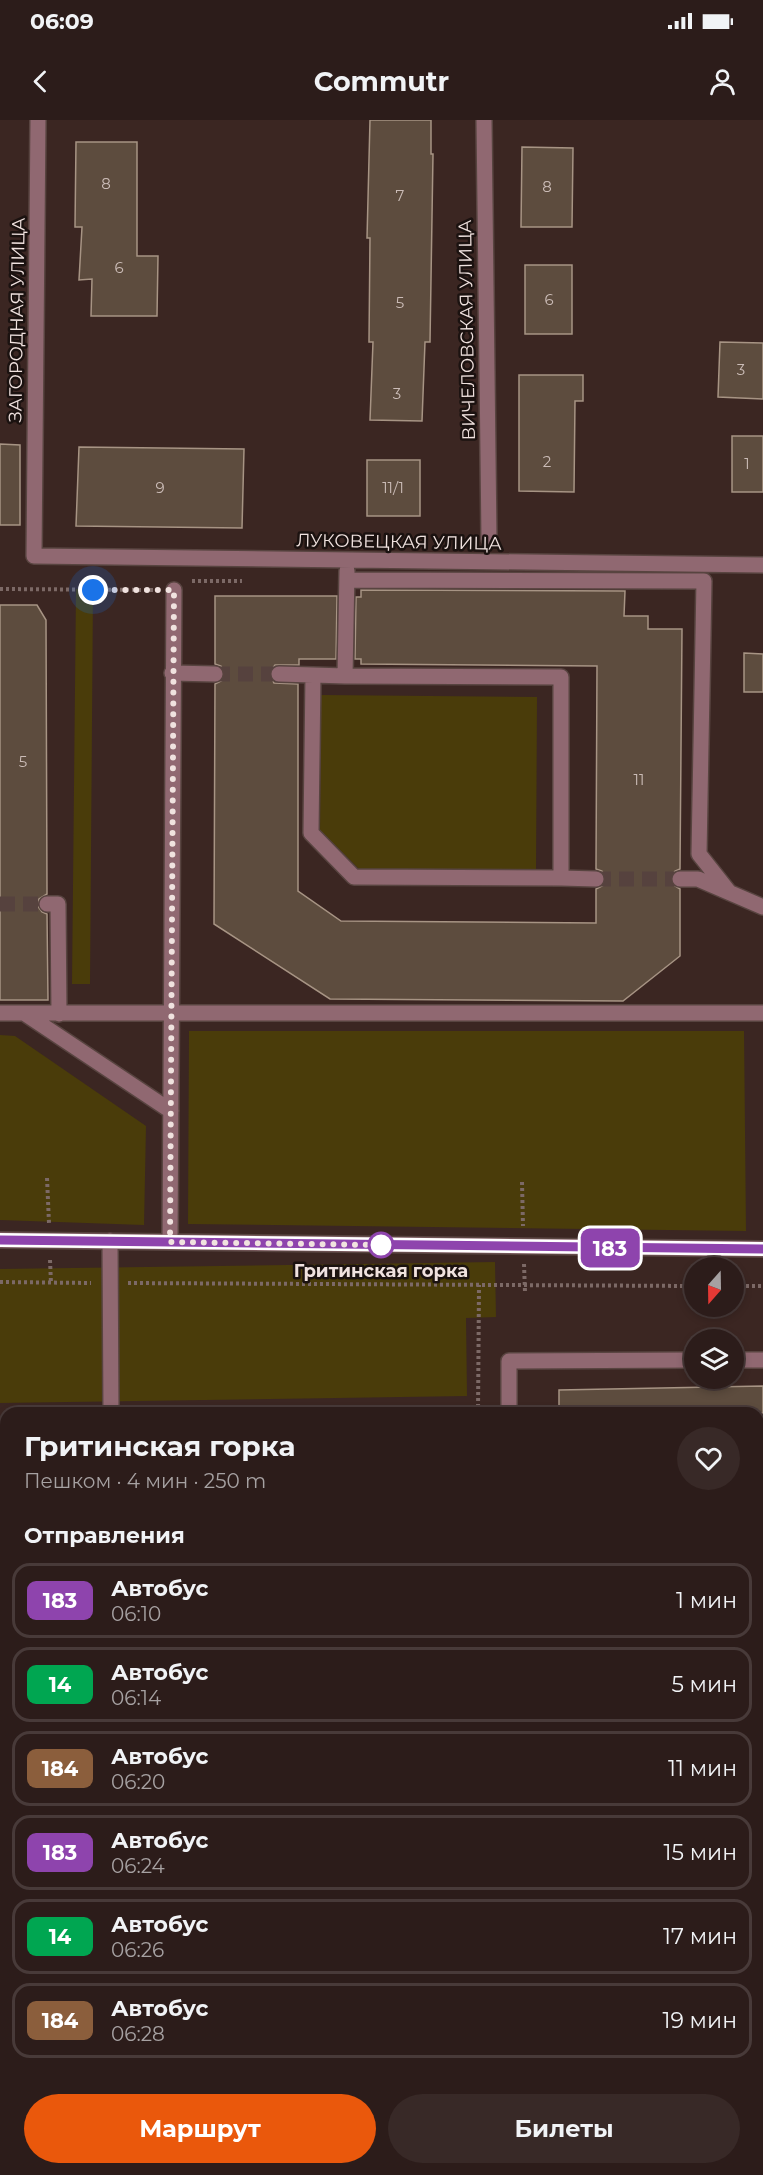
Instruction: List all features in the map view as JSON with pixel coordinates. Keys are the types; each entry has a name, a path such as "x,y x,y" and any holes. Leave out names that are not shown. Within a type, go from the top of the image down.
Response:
{"street":[{"name":"ЗАГОРОДНАЯ УЛИЦА","path":"34,556 38,120"},
{"name":"ВИЧЕЛОВСКАЯ УЛИЦА","path":"484,120 489,539"},
{"name":"ЛУКОВЕЦКАЯ УЛИЦА","path":"34,556 763,565"},
{"path":"345,676 348,561"},
{"path":"347,580 704,581 699,854 729,892"},
{"path":"170,1242 174,590"},
{"path":"172,673 215,674"},
{"path":"279,674 561,677 561,878"},
{"path":"314,675 311,833 354,877 596,879"},
{"path":"680,879 698,879 763,907"},
{"path":"47,904 58,904 59,1014"},
{"path":"0,1013 763,1013"},
{"path":"24,1013 171,1111"},
{"path":"0,1240 763,1249"},
{"path":"110,1241 111,1407"},
{"path":"509,1407 509,1361 684,1360"},
{"path":"744,1360 763,1360"}],"path":[{"path":"0,589 174,590"},
{"path":"0,1282 684,1286"},
{"path":"478,1285 478,1407"},
{"path":"744,1286 763,1286"}],"shaded area":[{"path":"76,589 93,590 90,984 72,984"},
{"path":"321,695 537,697 536,870 359,869 320,830"},
{"path":"189,1031 744,1031 746,1231 188,1224"},
{"path":"0,1035 15,1036 146,1126 144,1225 0,1220"},
{"path":"495,1262 496,1317 466,1318 467,1396 0,1403 0,1269"}],"building":[{"path":"370,120 431,120 431,154 433,154 430,342 425,342 422,421 370,420 373,342 369,342 370,238 367,238"},
{"path":"76,142 137,142 137,256 158,256 157,316 91,316 92,279 79,280 82,227 75,227"},
{"path":"522,147 573,148 572,227 521,227"},
{"path":"525,265 572,265 572,334 525,334"},
{"path":"720,342 763,343 763,399 718,397"},
{"path":"519,375 583,375 583,401 575,401 574,492 519,491"},
{"path":"732,436 763,436 763,492 732,492"},
{"path":"0,444 20,445 20,525 0,525"},
{"path":"79,447 244,449 242,528 76,526"},
{"path":"367,460 420,460 420,516 367,516"},
{"path":"361,590 625,591 624,616 648,616 648,629 682,629 680,869 675,871 670,878 672,884 680,889 680,956 623,1001 330,999 214,924 215,684 223,680 225,674 221,666 215,664 215,596 337,596 336,659 299,659 299,665 275,665 269,673 274,683 298,684 298,891 341,921 596,923 596,889 604,885 606,879 602,871 596,869 597,666 361,664 361,659 355,659 356,597 361,597"},
{"path":"0,605 37,605 46,620 47,894 39,899 37,905 42,912 47,914 48,1000 0,1000"},
{"path":"744,653 763,654 763,692 744,692"},
{"path":"744,1386 763,1386 763,1407 559,1407 559,1390 744,1389"}],"tunnel":[{"path":"215,674 279,674"},
{"path":"596,879 680,879"},
{"path":"0,904 47,904"}],"bus line":[{"name":"183","path":"0,1240 763,1249"}],"place":[{"name":"Гритинская горка","path":"381,1245"}],"route":[{"path":"93,590 174,590 170,1242 381,1245"}]}
